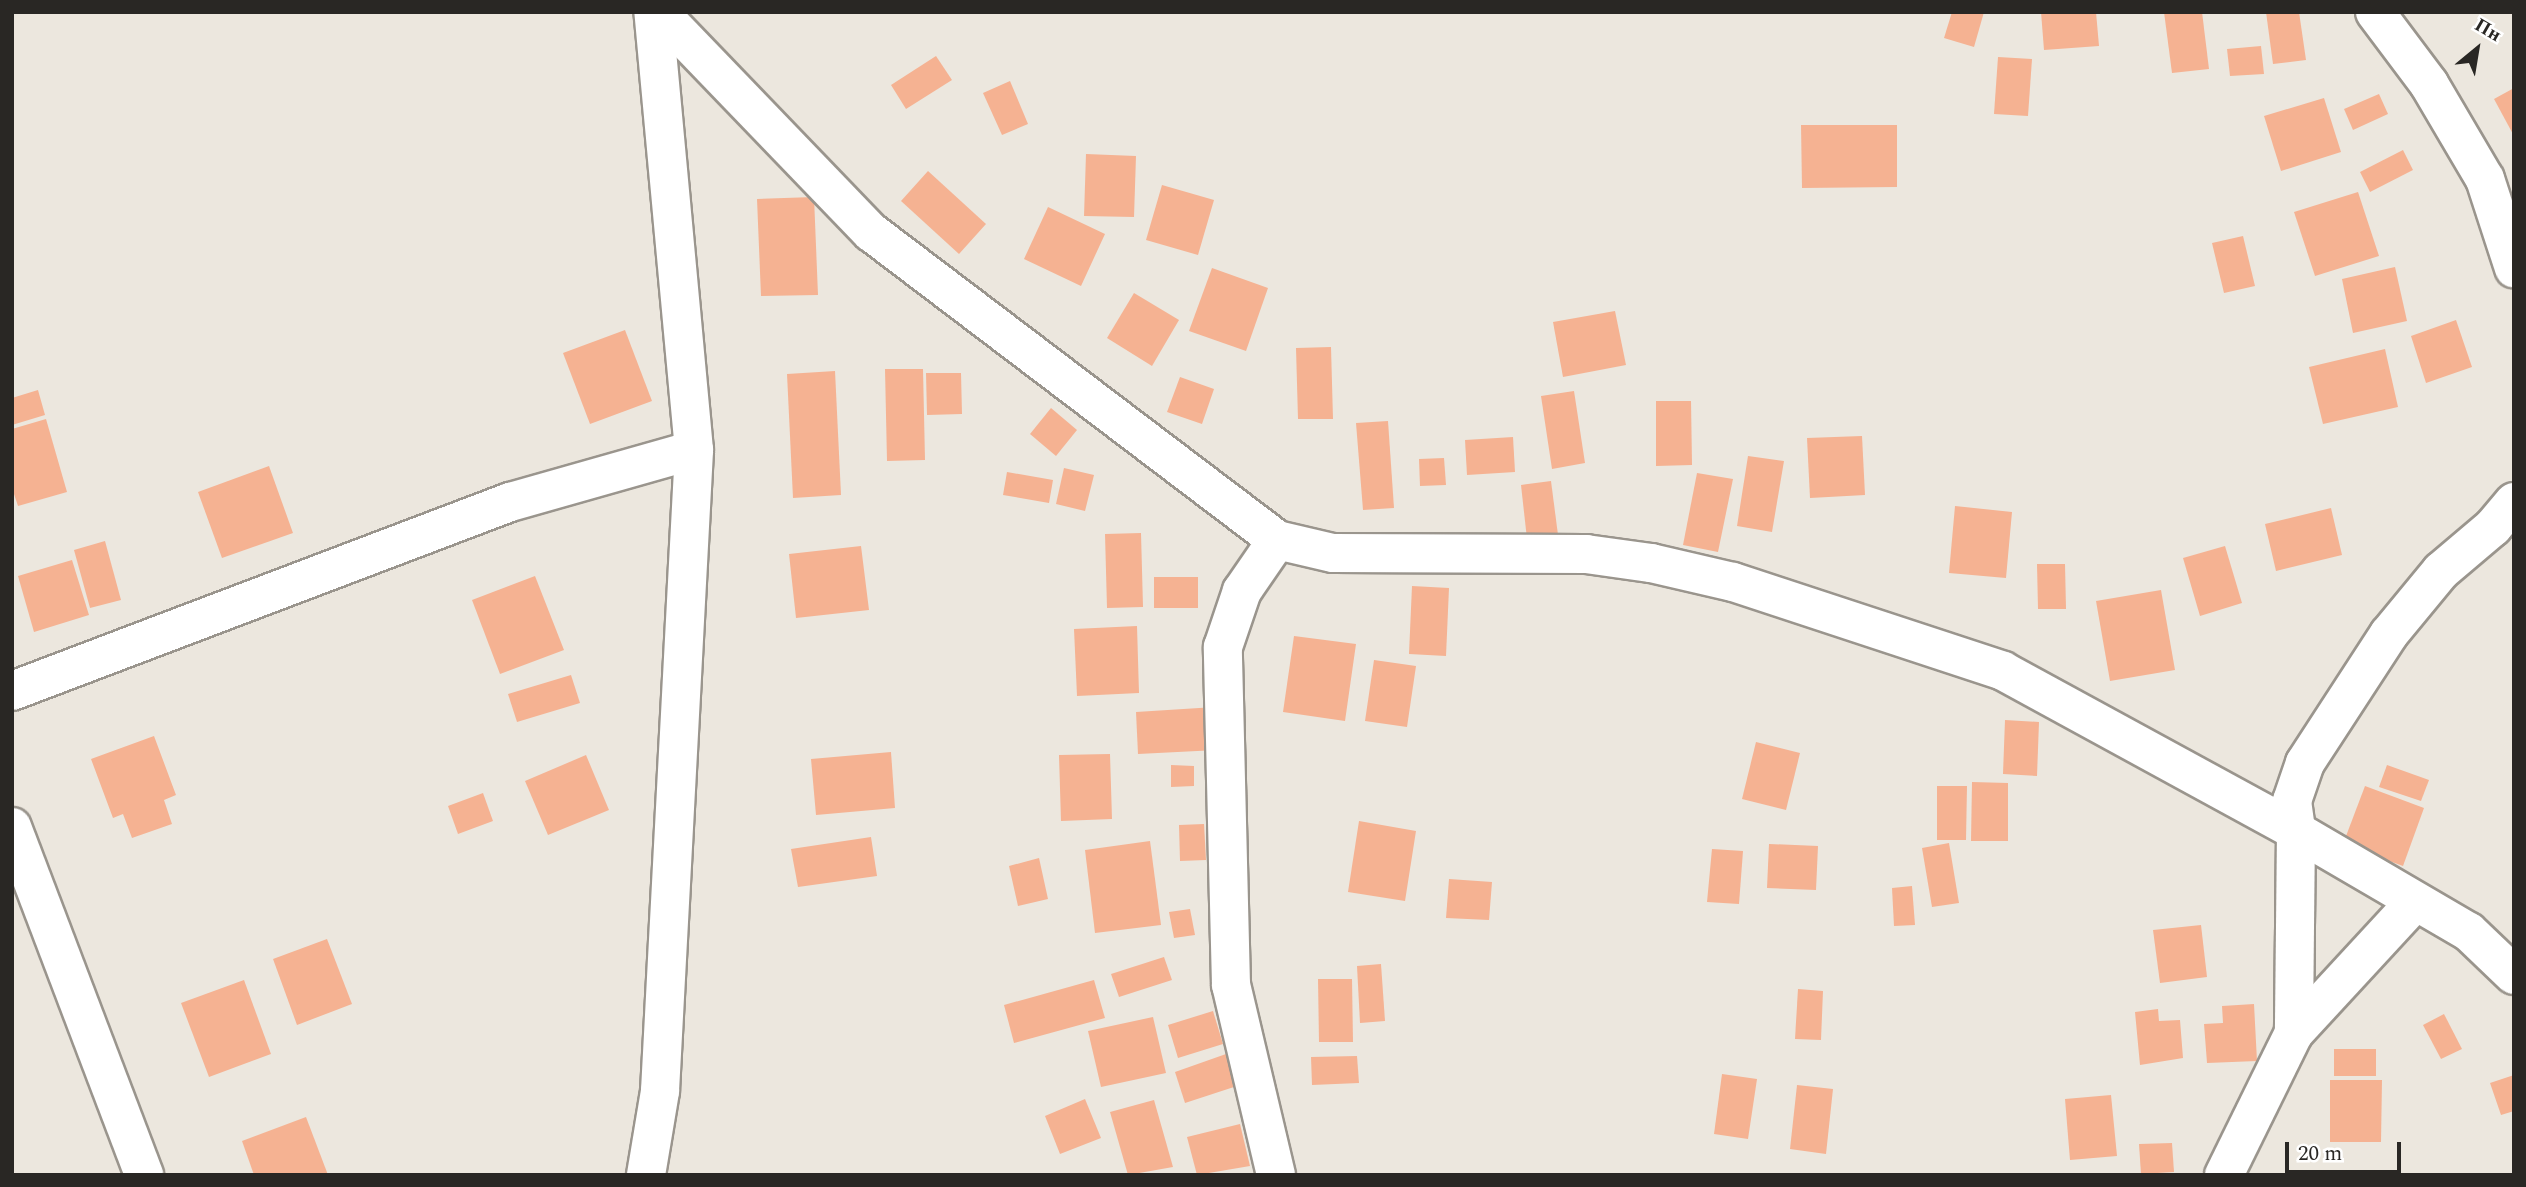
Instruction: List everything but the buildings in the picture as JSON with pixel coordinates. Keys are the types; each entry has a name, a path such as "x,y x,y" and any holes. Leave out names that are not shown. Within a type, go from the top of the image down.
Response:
{"street":[{"path":"646,1175 660,1091 694,450 653,12"},
{"path":"659,12 871,232 1277,540 1333,553 1586,554 1651,563 1733,582 2003,671 2296,831 2414,903 2469,932 2514,975"},
{"path":"2375,12 2429,84 2486,179 2514,268"},
{"path":"12,691 510,502 694,450"},
{"path":"2294,1032 2296,831 2292,801 2295,783 2346,698 2414,602 2514,502"},
{"path":"1276,1175 1231,985 1223,648 1242,592 1277,540"},
{"path":"12,827 144,1175"},
{"path":"2224,1175 2294,1032 2414,903"}]}
